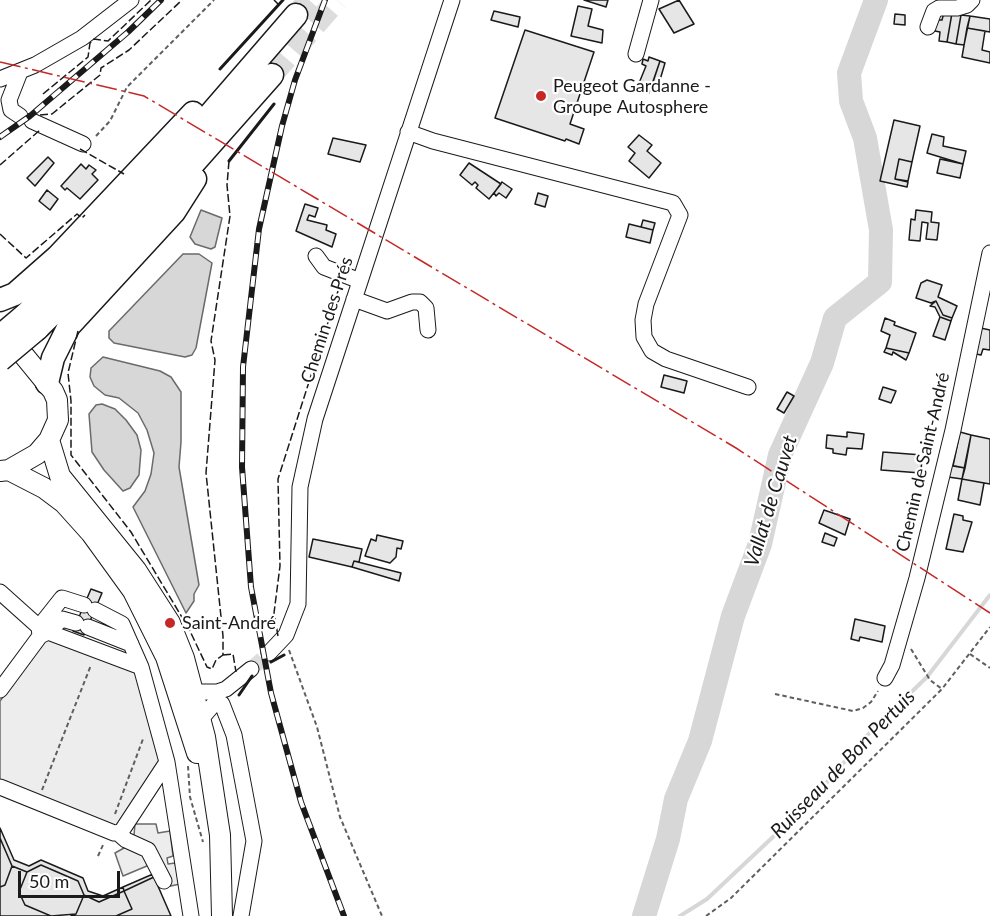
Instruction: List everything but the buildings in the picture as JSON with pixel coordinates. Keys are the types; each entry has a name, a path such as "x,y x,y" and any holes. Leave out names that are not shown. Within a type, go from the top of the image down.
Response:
{"highway":[{"path":"0,360 296,15"},
{"path":"0,300 15,294 57,257 183,123 278,36"},
{"path":"0,336 31,322 109,259 272,75"},
{"path":"47,383 56,349 69,326 174,212 237,115"}],"main road":[{"path":"0,326 47,383 57,400 58,409 58,420 50,440 29,460 4,470"},
{"path":"50,440 60,476 136,570 170,623 195,692 220,835 222,916"},
{"path":"4,470 44,488 64,503 109,558 152,625 166,657 194,740 222,916"}],"street":[{"path":"0,79 21,72 82,38 130,0"},
{"name":"Chemin des Prés","path":"269,653 281,642 293,622 298,604 300,487 305,457 452,0"},
{"path":"636,54 651,0"},
{"path":"928,27 934,11 939,8 957,8 972,0"},
{"path":"21,72 9,100 11,110 83,144"},
{"path":"408,132 433,141 673,203 680,215 646,304 643,320 644,337 652,351 666,359 748,387"},
{"name":"Chemin de Saint-André","path":"885,678 892,664 919,567 953,430 990,252"},
{"path":"316,256 324,267 360,281"},
{"path":"354,299 387,311 412,302 420,302 426,308 428,330"},
{"path":"0,592 42,632 141,667"},
{"path":"0,690 42,632 62,598 89,607 122,624 141,667 167,762 191,916"},
{"path":"42,632 62,619 131,644"},
{"path":"195,692 217,692 226,689 251,669"},
{"path":"201,719 213,705 222,704 234,735 254,840 241,916"},
{"path":"113,832 121,832 167,762"},
{"path":"0,788 113,832 148,850 164,881"}],"path":[{"path":"83,144 101,133 110,121 127,87 214,0"},
{"path":"706,916 731,898 942,689 990,627"},
{"path":"281,642 288,648 295,660 317,727 340,817 382,916"},
{"path":"970,654 990,668"},
{"path":"37,802 91,664"},
{"path":"923,670 930,680 942,689"},
{"path":"774,694 853,711 871,702 885,678"},
{"path":"98,856 113,832 143,739"},
{"path":"188,760 190,797 204,844"}],"shaded area":[{"path":"201,210 222,218 215,247 211,249 195,244 190,237"},
{"path":"183,254 199,254 212,263 196,348 192,355 185,357 114,343 109,338 109,331"},
{"path":"103,357 160,371 171,377 181,392 179,467 199,585 194,594 194,601 186,613 133,507 145,491 151,474 154,453 147,430 138,413 119,398 105,395 94,386 90,377 91,368"},
{"path":"102,404 115,409 126,420 137,435 141,450 139,475 130,488 123,491 104,470 92,452 89,414 96,405"},
{"path":"48,639 135,671 161,764 117,828 0,781 0,701 17,679 34,649"},
{"path":"135,824 156,824 158,833 170,831 173,856 167,858 168,864 175,863 180,884 166,887 154,863 123,876 115,853 124,848 134,835"}],"waterway":[{"name":"Vallat de Cauvet","path":"644,916 668,839 676,799 700,741 733,616 760,544 780,455 822,363 835,318 880,282 881,230 865,138 851,101 849,73 876,0"},
{"name":"Ruisseau de Bon Pertuis","path":"680,916 707,899 808,804 872,730 927,677 990,595"}],"tunnel":[{"path":"296,15 309,0"},
{"path":"272,75 337,0"},
{"path":"251,669 269,653"}],"railway":[{"path":"0,137 30,116 128,32 161,0"},
{"path":"325,0 295,80 282,126 259,229 243,367 242,467 251,587 271,693 301,802 344,916"}],"fence":[{"path":"43,94 88,57 90,43 94,39 108,41 151,0"},
{"path":"40,115 52,114 100,75 101,68 129,50 182,0"},
{"path":"274,0 279,5"},
{"path":"0,165 40,130"},
{"path":"80,149 124,174"},
{"path":"78,331 68,373 71,401 71,455 131,532 189,629 207,667 212,669 216,660 223,655 223,636 206,473 215,360 211,341 230,216 227,185 229,161"},
{"path":"0,234 26,258 77,214 82,218 85,215"},
{"path":"278,636 274,613 280,566 278,479 338,291"},
{"path":"223,655 233,654 236,672"}],"wall":[{"path":"220,69 283,0"},
{"path":"229,161 274,104"},
{"path":"271,662 284,655"},
{"path":"239,695 252,676"}],"power":[{"path":"0,62 144,96 736,448 990,613"}],"place":[{"name":"Peugeot Gardanne - Groupe Autosphere","path":"541,96"},
{"name":"Saint-André","path":"170,623"}]}
